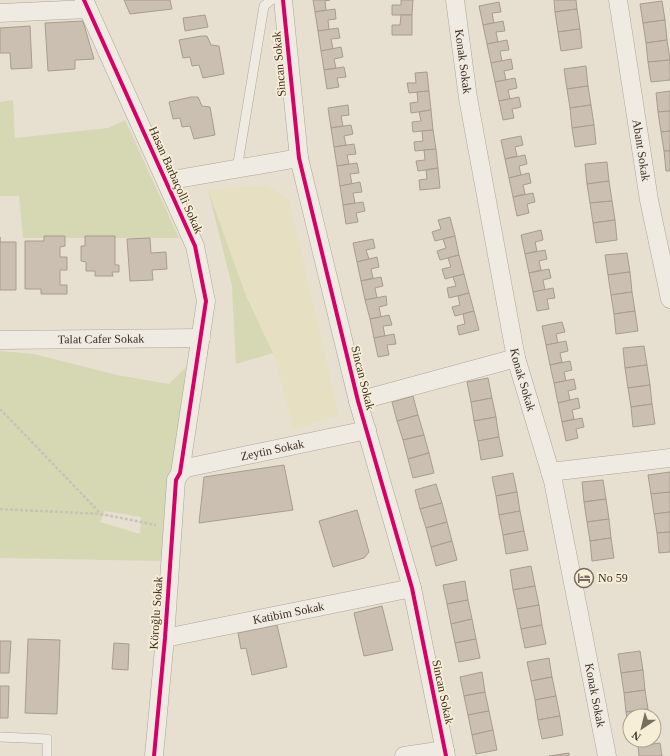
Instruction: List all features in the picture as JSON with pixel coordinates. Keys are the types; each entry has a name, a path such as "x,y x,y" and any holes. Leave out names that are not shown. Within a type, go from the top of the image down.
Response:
{"street":[{"name":"Sincan Sokak","path":"283,0 299,158 358,401 412,588 445,753"},
{"name":"Konak Sokak","path":"455,0 468,98 516,358 550,472 607,756"},
{"name":"Abant Sokak","path":"618,0 649,200 670,299"},
{"path":"0,13 86,5"},
{"name":"Hasan Barbaçolli Sokak","path":"86,5 195,246 206,301 180,473"},
{"path":"166,181 299,158"},
{"name":"Talat Cafer Sokak","path":"0,340 201,338"},
{"path":"358,401 516,358"},
{"name":"Zeytin Sokak","path":"180,473 186,468 367,430"},
{"path":"550,472 670,458"},
{"name":"Köroğlu Sokak","path":"154,756 165,638 176,480 180,473"},
{"name":"Katibim Sokak","path":"165,638 412,588"},
{"path":"404,756 445,753"}],"lane":[{"path":"237,169 264,6 271,0"},
{"path":"0,736 47,738 47,756"}],"path":[{"path":"0,409 101,514"},
{"path":"0,509 101,514 172,529"}],"shaded area":[{"path":"266,185 289,199 339,415 294,430 273,353 246,296 208,190"}],"green space":[{"path":"13,100 15,138 108,128 125,120 179,238 23,238 19,196 0,196 0,102"},
{"path":"208,190 246,296 273,353 236,364 232,286"},
{"path":"0,351 34,354 117,375 169,384 186,367 162,561 0,558","holes":["105,511 141,517 140,534 100,522"]}],"building":[{"path":"124,0 170,0 172,9 130,14"},
{"path":"313,0 330,0 325,1 326,10 315,12"},
{"path":"401,0 413,0 412,15 392,15 392,5 401,5"},
{"path":"554,0 576,0 577,9 555,12"},
{"path":"662,1 665,20 643,23 640,4"},
{"path":"499,2 501,12 492,13 494,23 483,25 479,6"},
{"path":"335,9 336,19 328,20 329,30 318,31 315,12"},
{"path":"577,9 580,29 558,32 555,12"},
{"path":"205,15 208,27 185,31 183,18"},
{"path":"401,15 412,15 412,35 392,35 392,25 400,25"},
{"path":"665,20 667,40 646,43 643,23"},
{"path":"83,21 94,59 75,60 75,69 48,71 45,23"},
{"path":"503,21 505,31 496,32 498,42 487,44 483,25"},
{"path":"30,26 32,68 11,69 10,53 0,53 0,28"},
{"path":"338,28 340,38 331,39 333,49 321,51 318,31"},
{"path":"580,29 582,48 561,51 558,32"},
{"path":"207,36 211,45 219,46 224,74 203,78 199,65 192,66 190,57 183,58 179,40"},
{"path":"507,40 509,50 500,51 502,61 491,63 487,44"},
{"path":"667,40 670,60 648,62 646,43"},
{"path":"341,47 343,57 334,59 336,68 324,70 321,51"},
{"path":"511,59 513,69 504,71 506,80 495,82 491,63"},
{"path":"670,60 670,80 651,82 648,62"},
{"path":"586,66 588,86 567,89 564,69"},
{"path":"344,67 346,77 337,78 339,87 327,89 324,70"},
{"path":"427,72 429,91 409,93 407,83 416,83 415,73"},
{"path":"515,78 517,88 508,90 510,99 499,101 495,82"},
{"path":"588,86 591,105 570,108 567,89"},
{"path":"429,91 431,110 411,113 410,103 418,102 417,92"},
{"path":"670,91 670,111 658,112 656,93"},
{"path":"198,97 202,106 210,107 215,135 194,139 190,126 182,127 180,118 173,119 169,102"},
{"path":"519,97 521,107 512,109 514,118 503,120 499,101"},
{"path":"348,105 349,115 341,116 343,126 331,128 328,108"},
{"path":"591,105 594,125 572,128 570,108"},
{"path":"431,110 433,130 413,132 412,122 421,121 419,112"},
{"path":"670,111 670,131 661,132 658,112"},
{"path":"351,125 353,134 344,136 346,145 334,147 331,128"},
{"path":"594,125 596,144 575,147 572,128"},
{"path":"433,130 436,149 415,151 414,142 423,141 422,131"},
{"path":"670,131 670,151 664,151 661,132"},
{"path":"521,136 523,145 515,147 517,156 505,159 501,140"},
{"path":"354,144 356,154 347,155 349,164 337,166 334,147"},
{"path":"436,149 438,168 418,171 416,161 425,160 424,150"},
{"path":"664,151 670,151 670,171 666,171"},
{"path":"525,155 527,164 519,166 521,175 509,178 505,159"},
{"path":"607,162 609,181 587,184 585,164"},
{"path":"357,163 359,173 350,174 352,184 340,186 337,166"},
{"path":"438,168 440,188 420,190 419,180 427,179 426,170"},
{"path":"529,173 531,183 523,185 525,194 513,197 509,178"},
{"path":"609,181 612,201 590,203 587,184"},
{"path":"360,182 362,192 353,193 355,203 343,205 340,186"},
{"path":"533,193 535,202 527,204 529,213 517,216 513,197"},
{"path":"612,201 615,220 593,223 590,203"},
{"path":"363,202 365,211 356,213 358,222 346,224 343,205"},
{"path":"450,217 455,236 435,241 432,232 441,229 438,220"},
{"path":"615,220 617,240 596,243 593,223"},
{"path":"541,230 543,240 535,242 537,251 525,254 521,235"},
{"path":"44,236 65,236 65,246 60,247 60,257 67,257 67,270 60,270 60,285 67,285 67,294 41,294 41,289 25,289 25,241 44,241"},
{"path":"85,236 115,236 115,265 119,265 119,272 112,272 113,276 95,276 95,271 86,271 86,262 81,261 81,246 85,246"},
{"path":"455,236 459,255 440,260 437,251 446,248 443,239"},
{"path":"150,238 151,253 166,252 167,269 152,270 153,280 130,281 127,239"},
{"path":"373,239 375,248 366,250 369,259 357,262 353,243"},
{"path":"0,242 16,242 16,290 0,290"},
{"path":"545,250 547,259 539,261 541,270 529,273 525,254"},
{"path":"627,253 630,272 608,275 605,255"},
{"path":"459,255 464,274 445,279 442,269 451,267 448,258"},
{"path":"377,257 379,267 371,269 373,278 361,281 357,262"},
{"path":"549,269 551,278 543,280 545,290 533,292 529,273"},
{"path":"630,272 632,292 611,295 608,275"},
{"path":"464,274 469,293 449,298 447,288 456,286 453,277"},
{"path":"381,277 383,286 375,288 377,298 365,300 361,281"},
{"path":"553,288 555,298 547,299 549,309 537,311 533,292"},
{"path":"632,292 635,311 614,314 611,295"},
{"path":"469,293 474,311 455,316 452,307 460,305 458,296"},
{"path":"386,296 387,305 379,307 381,317 370,319 365,300"},
{"path":"474,311 479,330 459,335 457,326 465,324 463,314"},
{"path":"635,311 638,331 616,334 614,314"},
{"path":"389,315 392,325 383,326 385,336 374,338 370,319"},
{"path":"562,322 565,332 556,334 558,343 546,345 542,326"},
{"path":"394,334 396,344 387,345 389,355 378,357 374,338"},
{"path":"566,341 568,351 560,353 562,362 550,365 546,345"},
{"path":"644,346 647,365 625,368 623,348"},
{"path":"570,361 572,370 564,372 566,381 554,383 550,365"},
{"path":"647,365 650,385 628,388 625,368"},
{"path":"488,378 492,398 471,402 467,382"},
{"path":"574,379 576,389 568,391 570,400 558,403 554,383"},
{"path":"650,385 652,404 631,407 628,388"},
{"path":"413,396 418,415 397,421 392,402"},
{"path":"492,398 496,417 474,421 471,402"},
{"path":"578,398 580,408 572,410 574,419 562,422 558,403"},
{"path":"652,404 655,424 633,427 631,407"},
{"path":"418,415 424,435 403,440 397,421"},
{"path":"496,417 499,437 478,441 474,421"},
{"path":"582,418 584,427 576,429 578,438 566,441 562,422"},
{"path":"424,435 429,453 408,459 403,440"},
{"path":"499,437 503,456 481,460 478,441"},
{"path":"429,453 434,473 413,478 408,459"},
{"path":"284,465 293,510 199,523 204,477"},
{"path":"670,472 670,492 651,494 648,475"},
{"path":"513,473 517,492 496,496 492,477"},
{"path":"603,480 606,499 584,502 582,482"},
{"path":"436,484 442,503 420,509 415,490"},
{"path":"517,492 520,511 499,515 496,496"},
{"path":"670,492 670,512 654,514 651,494"},
{"path":"606,499 609,519 587,522 584,502"},
{"path":"442,503 447,522 426,528 420,509"},
{"path":"357,510 369,552 364,558 333,567 319,521"},
{"path":"520,511 524,531 503,535 499,515"},
{"path":"670,512 670,532 657,533 654,514"},
{"path":"609,519 611,538 590,541 587,522"},
{"path":"447,522 452,541 431,547 426,528"},
{"path":"524,531 528,550 506,554 503,535"},
{"path":"670,532 670,552 659,553 657,533"},
{"path":"611,538 614,558 592,561 590,541"},
{"path":"452,541 457,560 436,566 431,547"},
{"path":"531,566 535,586 513,590 510,570"},
{"path":"465,581 468,600 447,604 443,585"},
{"path":"535,586 539,605 517,609 513,590"},
{"path":"468,600 472,619 451,624 447,604"},
{"path":"539,605 542,625 521,629 517,609"},
{"path":"382,606 393,650 364,656 354,613"},
{"path":"472,619 476,639 455,643 451,624"},
{"path":"277,625 287,667 252,675 246,648 241,649 238,633"},
{"path":"542,625 546,644 525,648 521,629"},
{"path":"28,639 60,640 57,714 25,713"},
{"path":"476,639 480,658 459,662 455,643"},
{"path":"0,641 11,641 9,673 0,673"},
{"path":"114,643 129,644 128,670 112,669"},
{"path":"640,651 643,670 621,673 618,654"},
{"path":"549,658 552,677 531,681 527,662"},
{"path":"643,670 645,690 624,693 621,673"},
{"path":"482,672 485,692 464,696 460,677"},
{"path":"552,677 556,696 535,700 531,681"},
{"path":"0,686 9,686 8,718 0,718"},
{"path":"645,690 648,708 626,708 624,693"},
{"path":"485,692 489,711 468,715 464,696"},
{"path":"556,696 560,716 538,720 535,700"},
{"path":"489,711 493,730 472,735 468,715"},
{"path":"560,716 563,735 542,739 538,720"},
{"path":"493,730 497,750 476,754 472,735"},
{"path":"638,748 661,748 662,756 639,756"},
{"path":"569,753 569,756 549,756"}],"cycle path":[{"path":"84,0 195,246 206,301 180,473 176,480 165,638 154,756"},
{"path":"283,0 299,158 358,401 412,588 446,756"}],"place":[{"name":"No 59","path":"584,578"}]}
